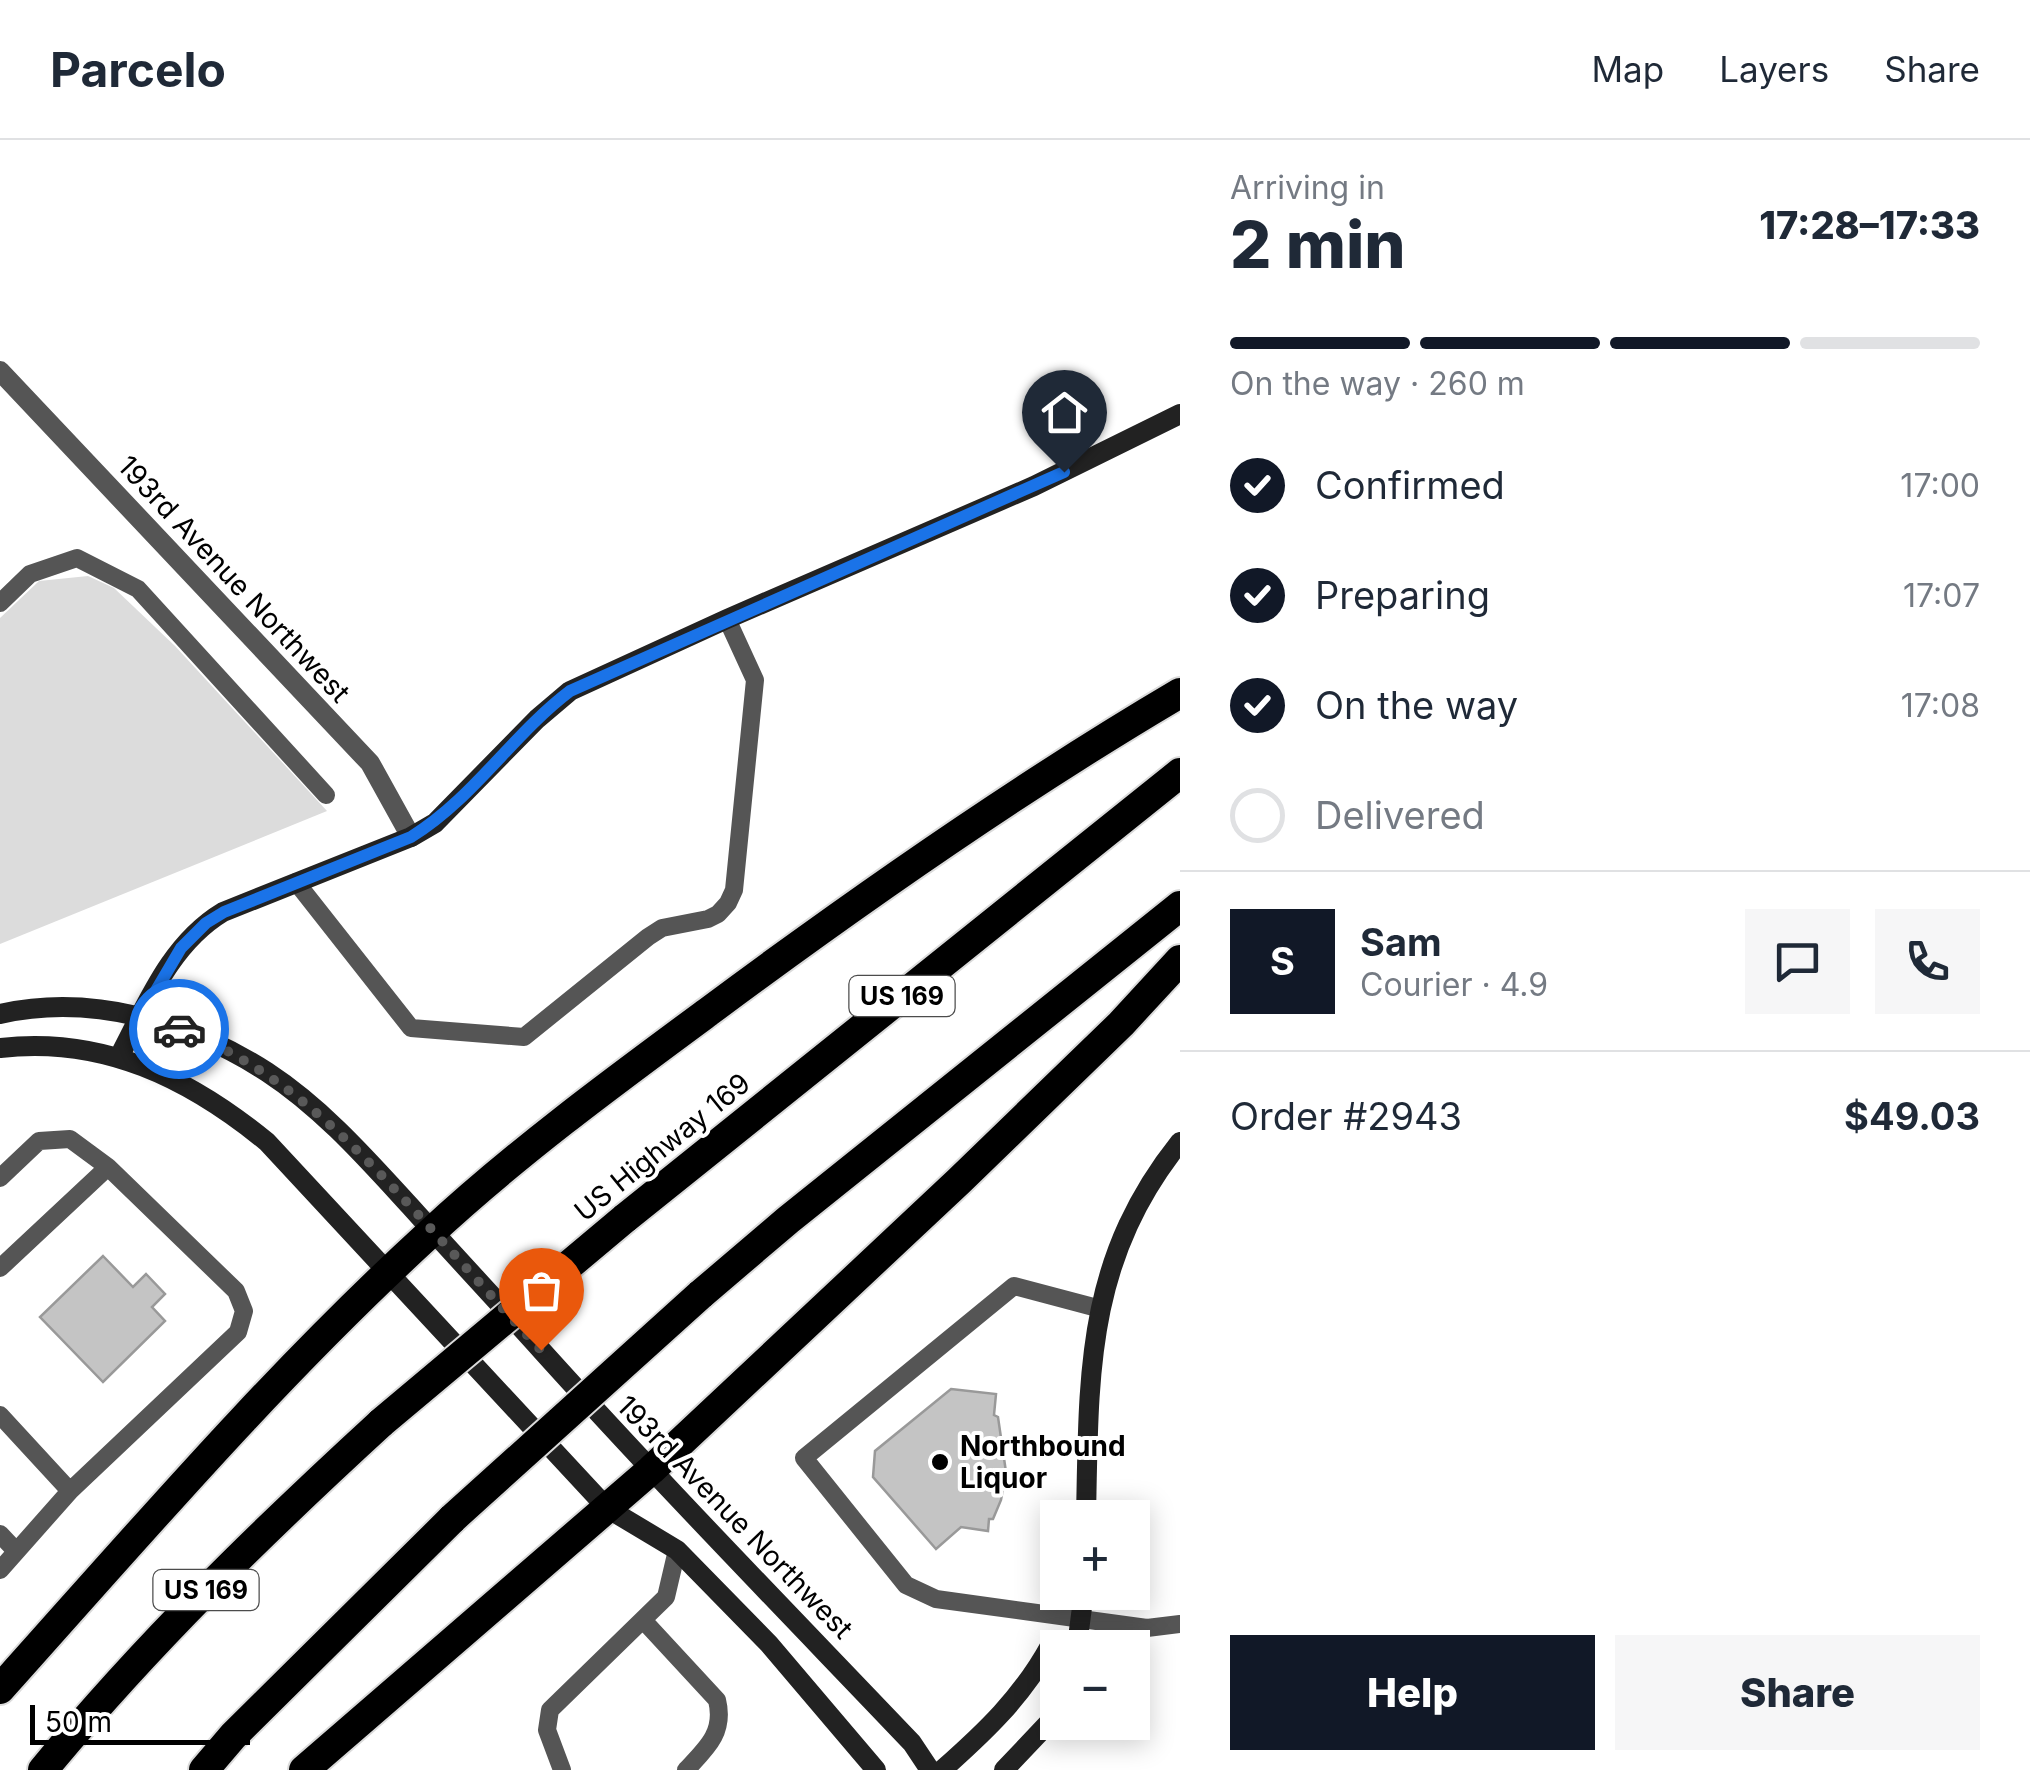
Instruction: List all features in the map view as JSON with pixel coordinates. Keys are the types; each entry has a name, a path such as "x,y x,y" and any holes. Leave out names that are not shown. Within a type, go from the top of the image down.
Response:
{"highway":[{"path":"0,1689 219,1444 432,1231 602,1090 816,932 1116,731 1180,693"},
{"name":"US Highway 169","path":"42,1770 136,1662 229,1566 382,1422 624,1218 1180,773"},
{"path":"204,1770 233,1736 453,1518 700,1295 1180,906"},
{"path":"304,1770 651,1470 959,1182 1121,1024 1180,960"}],"street":[{"name":"193rd Avenue Northwest","path":"0,371 370,763 411,837"},
{"path":"119,1056 166,971 193,934 224,912 411,837 452,807 528,728 570,691 1034,486 1180,414"},
{"name":"193rd Avenue Northwest","path":"1,1011 84,1009 141,1016 205,1038 269,1073 337,1128 651,1470 912,1743 930,1770"},
{"path":"0,1048 32,1044 66,1046 119,1056 202,1093 238,1118 291,1166 606,1508 677,1550 769,1644 876,1770"},
{"path":"1086,1500 1088,1383 1100,1309 1125,1230 1180,1142"},
{"path":"942,1770 984,1734 1040,1664"},
{"path":"1004,1770 1040,1732"}],"lane":[{"path":"0,603 30,574 77,558 138,589 326,795"},
{"path":"296,882 411,1028 524,1038 662,928 708,919 728,903 734,890 755,680 727,619"},
{"path":"0,1178 39,1141 70,1139 108,1167 236,1292 244,1311 238,1332 70,1491 0,1570"},
{"path":"0,1268 108,1167"},
{"path":"1061,1630 936,1599 906,1585 804,1458 1014,1286 1100,1309"},
{"path":"0,1416 70,1491"},
{"path":"0,1534 16,1551"},
{"path":"562,1770 547,1730 550,1710 666,1597 677,1550"},
{"path":"643,1620 717,1700 721,1716 718,1731 686,1770"},
{"path":"1128,1630 1180,1624"}],"shaded area":[{"path":"88,576 114,588 175,646 327,811 0,944 0,618 39,581"}],"building":[{"path":"103,1256 133,1287 146,1274 165,1294 152,1307 165,1321 103,1382 40,1317"},
{"name":"Northbound Liquor","path":"951,1389 996,1394 994,1415 998,1417 1006,1472 1001,1500 993,1519 989,1519 988,1531 961,1527 936,1549 873,1477 875,1451"}],"way so far":[{"path":"179,1029 205,1038 269,1073 337,1128 541,1350"}],"place":[{"name":"Northbound Liquor","path":"940,1462"}],"route":[{"path":"179,1029 141,1016 193,934 224,912 411,837 435,822 570,691 1064,472"}]}
